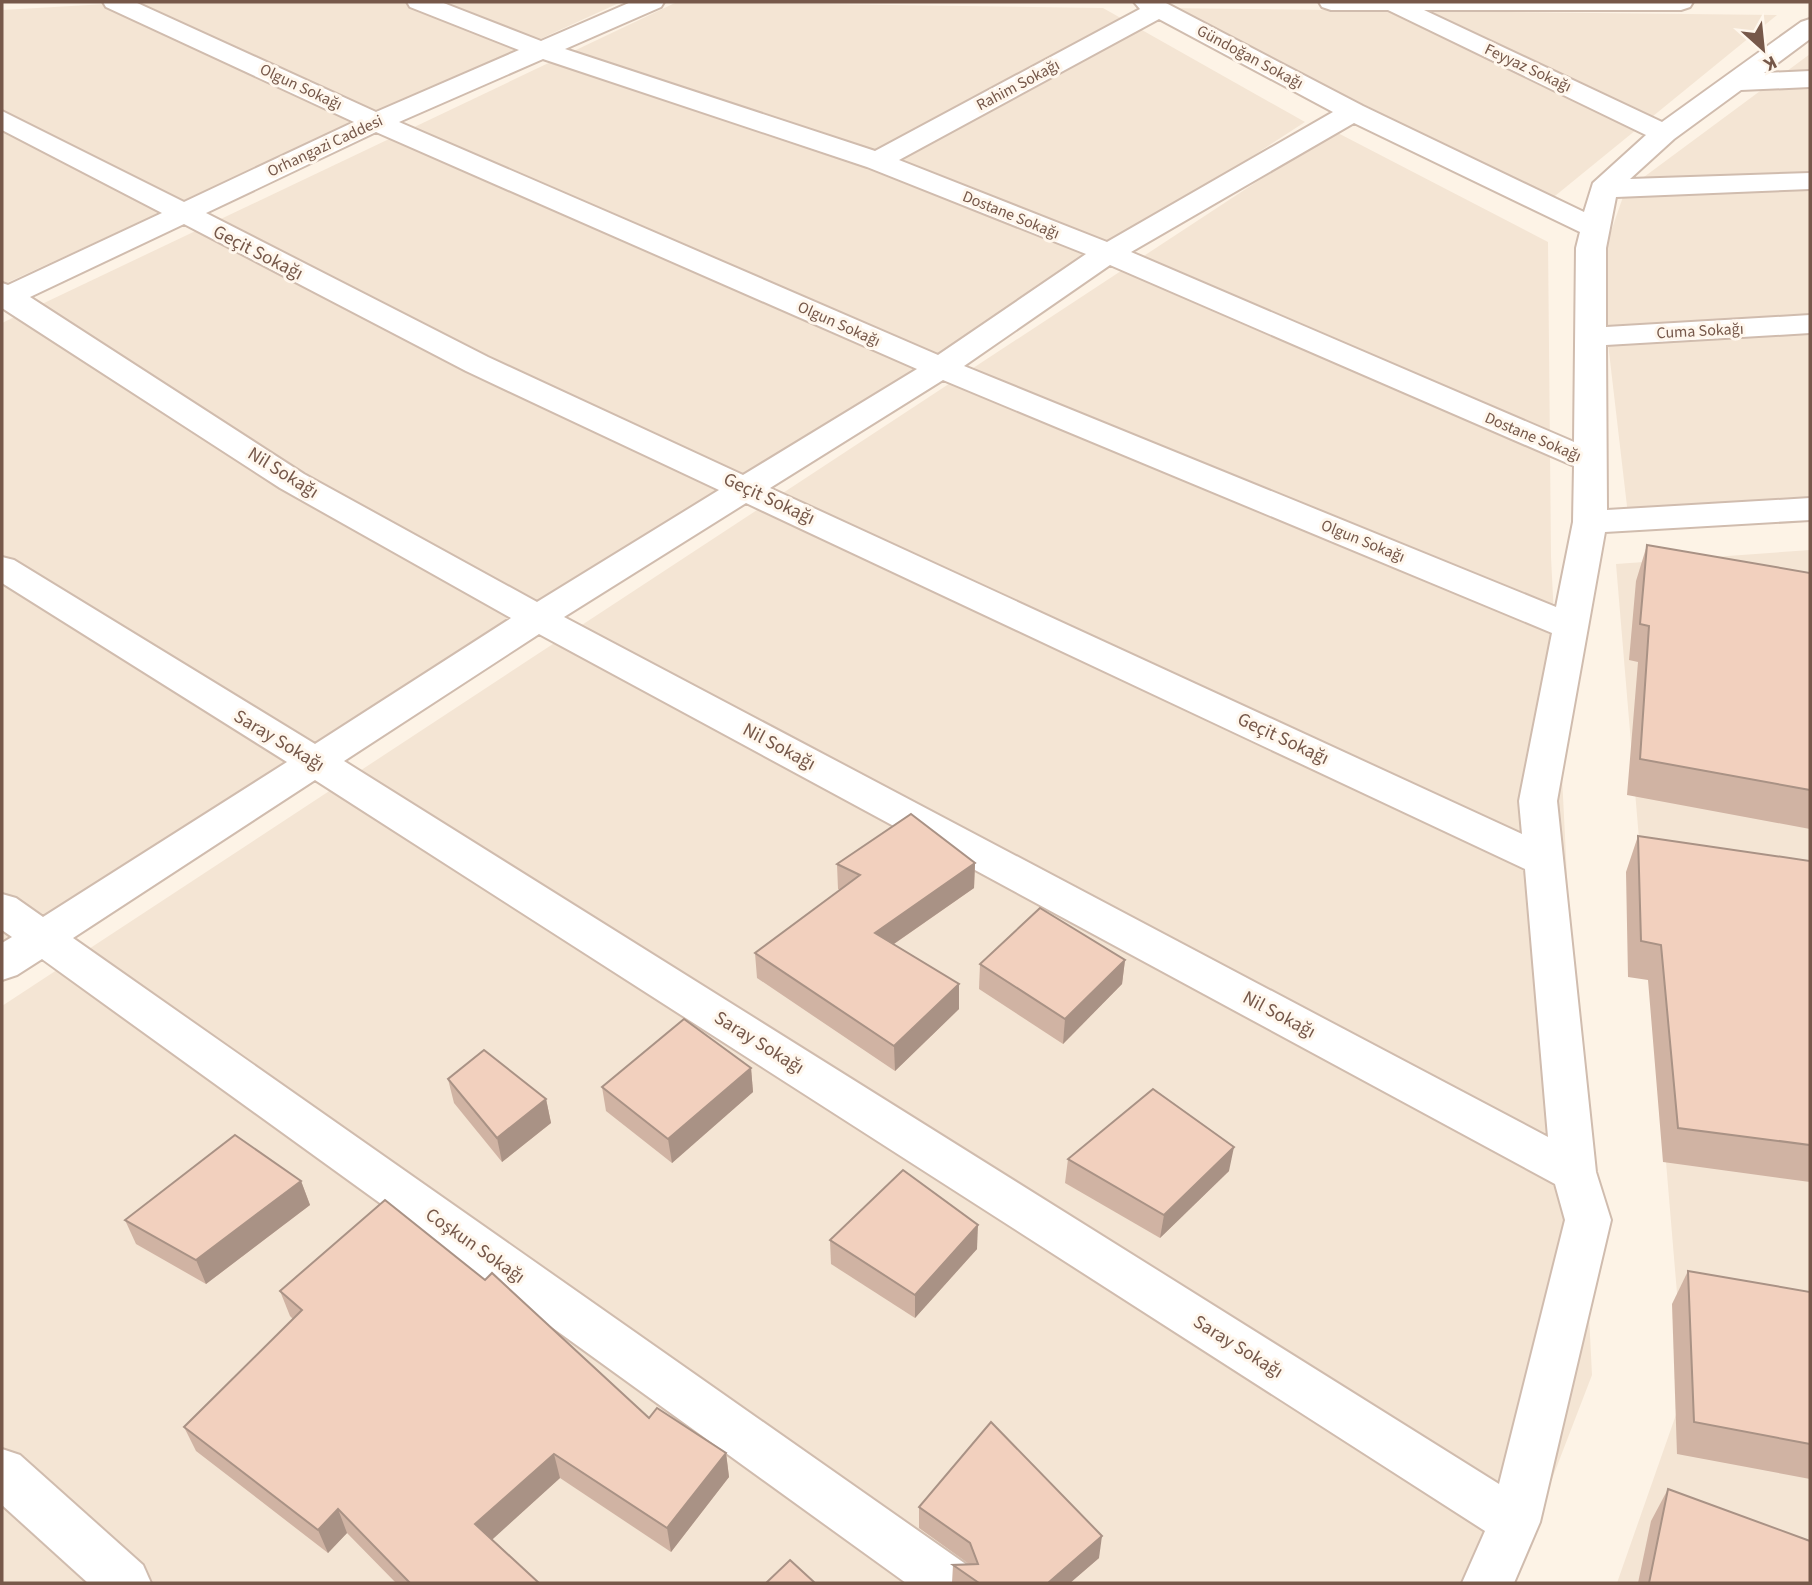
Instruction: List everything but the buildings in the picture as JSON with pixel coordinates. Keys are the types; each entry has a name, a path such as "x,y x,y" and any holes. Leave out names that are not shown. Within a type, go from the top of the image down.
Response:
{"street":[{"name":"Olgun Sokağı","path":"115,2 376,122 941,368 1571,627"},
{"name":"Dostane Sokağı","path":"419,2 542,50 877,161 1108,253 1590,461"},
{"name":"Orhangazi Caddesi","path":"4,295 376,122 652,2"},
{"path":"1331,2 1681,2"},
{"name":"Feyyaz Sokağı","path":"1392,4 1664,133"},
{"name":"Gündoğan Sokağı","path":"1152,5 1353,112 1595,228"},
{"name":"Rahim Sokağı","path":"877,161 1152,5"},
{"path":"1488,1583 1515,1522 1588,1220 1574,1172 1538,801 1590,522 1591,248 1595,228 1603,190 1664,133 1810,27"},
{"path":"1734,82 1810,79"},
{"path":"2,964 745,488 941,368 1108,253 1353,112"},
{"name":"Geçit Sokağı","path":"2,119 181,214 477,364 1545,862"},
{"path":"1603,190 1810,181"},
{"name":"Nil Sokağı","path":"4,295 292,481 540,619 1574,1172"},
{"name":"Cuma Sokağı","path":"1591,337 1810,324"},
{"path":"1590,522 1810,509"},
{"name":"Saray Sokağı","path":"2,568 316,762 1515,1522"},
{"name":"Coşkun Sokağı","path":"2,909 949,1583"},
{"path":"2,1472 125,1583"}],"shaded area":[{"path":"141,2 621,2 2,285 2,10"},
{"path":"677,2 1103,8 1305,122 2,973 2,323"},
{"path":"1152,8 1777,15 1539,209"},
{"path":"1810,54 1810,518 1630,532 1599,266 1625,191"},
{"path":"1334,131 1548,242 1551,557 1592,1375 1512,1583 2,1583 2,1006"},
{"path":"1810,550 1810,1583 1617,1583 1685,1389 1616,564"}]}
